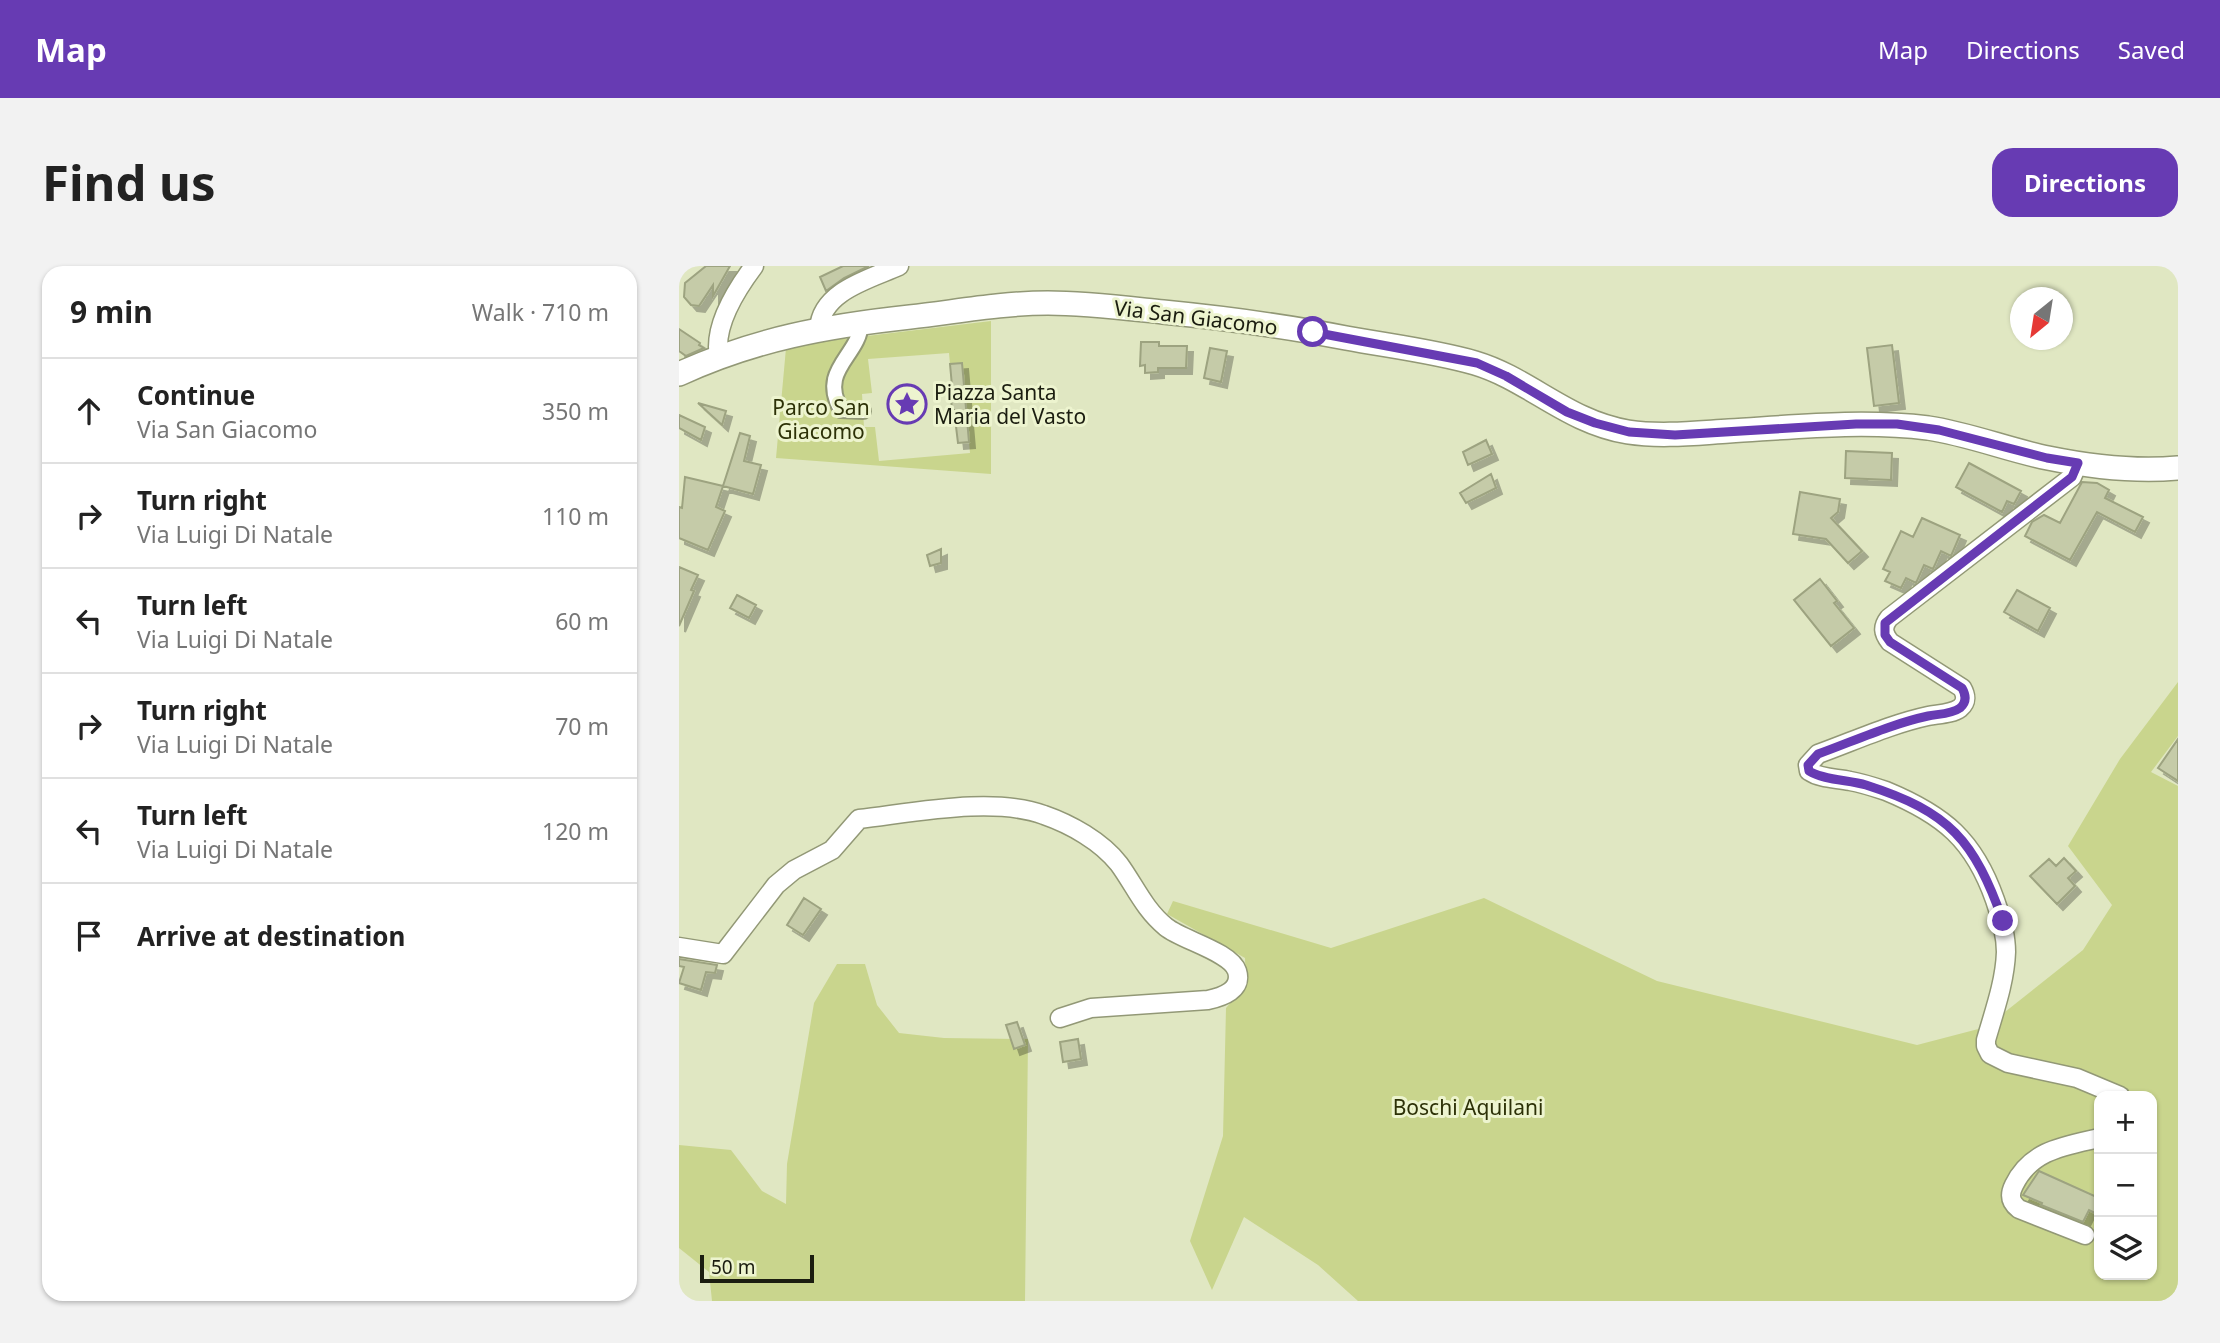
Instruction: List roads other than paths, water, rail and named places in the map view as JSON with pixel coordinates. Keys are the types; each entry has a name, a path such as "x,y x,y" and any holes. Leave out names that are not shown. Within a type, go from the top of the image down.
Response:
{"street":[{"path":"729,353 717,344 720,332 727,312 754,266"},
{"path":"819,329 822,313 837,296 899,266"},
{"name":"Via San Giacomo","path":"679,374 729,353 783,336 819,329 1018,304 1049,303 1219,318 1313,332 1477,363 1506,376 1567,412 1629,432 1675,435 1897,424 1939,430 2047,458 2121,471 2178,468"},
{"path":"860,323 859,334 839,368 834,393 841,410 863,411"},
{"path":"2078,463 2072,477 1885,623 1885,635 1890,642 1962,688 1966,694 1961,707 1954,711 1910,720 1818,754 1808,765 1809,771 1820,777 1854,782 1886,792 1946,823 1961,836 1989,882 2003,921 2006,950 2003,977 1986,1040 1990,1054 2008,1063 2083,1080 2108,1091"},
{"path":"679,947 723,954 776,885 794,870 832,850 859,820 980,806 1041,813 1068,825 1096,843 1117,861 1153,917 1174,933 1224,957 1236,967 1238,977 1234,989 1224,996 1091,1008 1060,1018"},
{"path":"2085,1235 2019,1209 2012,1203 2011,1197 2022,1171 2035,1157 2070,1144 2094,1139"}],"place":[{"name":"Piazza Santa Maria del Vasto","path":"907,404"}],"park label":[{"name":"Parco San Giacomo","path":"821,419"},
{"name":"Boschi Aquilani","path":"1468,1107"}]}
